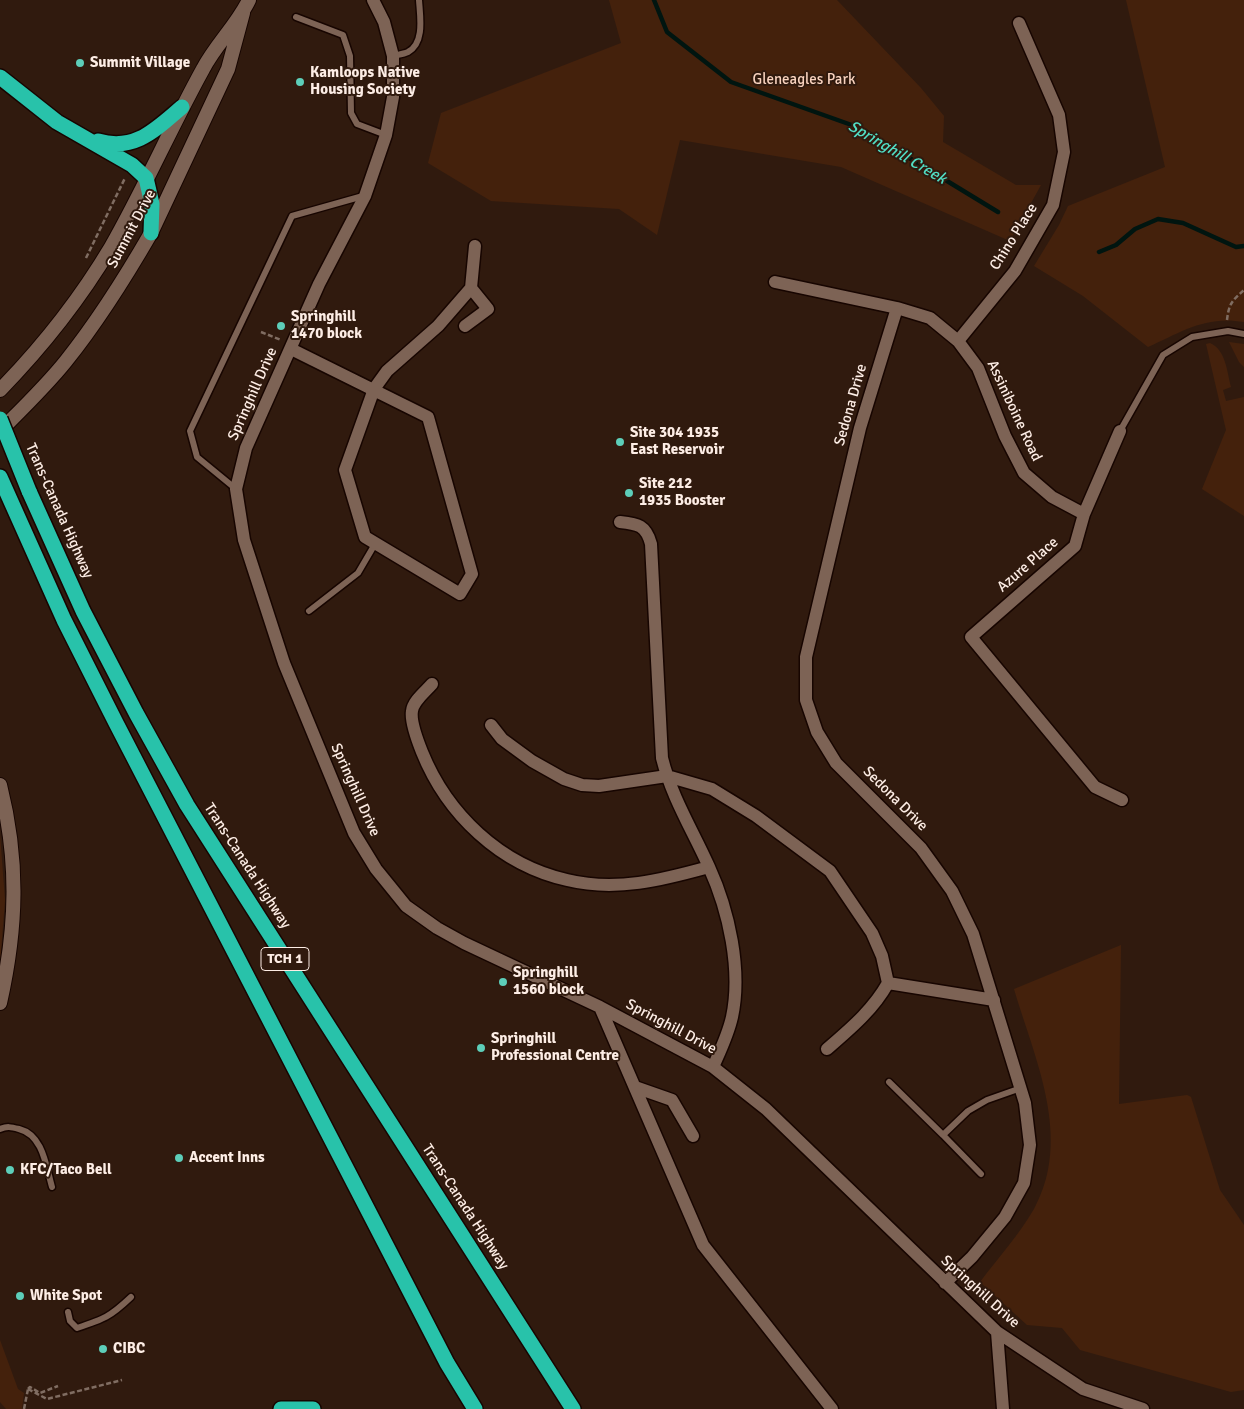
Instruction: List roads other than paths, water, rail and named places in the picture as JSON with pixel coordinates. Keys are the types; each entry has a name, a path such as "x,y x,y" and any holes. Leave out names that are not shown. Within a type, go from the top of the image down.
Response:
{"highway":[{"path":"0,77 57,122 132,165 146,178 152,204 151,233"},
{"path":"87,138 107,144 120,145 134,142 156,129 182,106"},
{"name":"Trans-Canada Highway","path":"0,419 29,491 83,611 186,805 573,1409"},
{"name":"TCH 1","path":"0,476 64,620 163,816 447,1363 475,1409"},
{"path":"281,1409 313,1409"}],"main road":[{"name":"Summit Drive","path":"0,432 65,363 120,286 151,233 228,69 243,13 249,0"},
{"name":"Summit Drive","path":"0,390 44,341 85,287 111,246 208,59 243,13"},
{"path":"0,784 10,836 15,899 8,970 0,1003"}],"street":[{"name":"Springhill Drive","path":"373,0 384,22 393,56 394,97 386,135 365,196 319,284 246,448 236,489 244,540 284,663 354,833 376,869 406,906 437,928 464,943 600,1007 712,1067 766,1109 996,1332 1084,1389 1143,1409"},
{"name":"Chino Place","path":"958,341 1014,271 1053,205 1064,152 1059,115 1018,23"},
{"path":"291,349 374,389 428,417 472,574 460,594 365,537 345,470 374,389 387,370 438,326 471,288 475,246"},
{"name":"Assiniboine Road","path":"775,282 897,308 930,318 958,341 978,368 1005,436 1024,473 1052,497 1084,514"},
{"path":"466,326 488,309 471,288"},
{"name":"Sedona Drive","path":"897,308 860,428 806,657 806,700 817,732 836,763 921,848 952,891 974,934 1025,1103 1030,1145 1024,1183 1005,1217 972,1257 945,1284"},
{"name":"Azure Place","path":"1120,431 1084,514 1075,546 971,637 1096,787 1122,800"},
{"path":"620,522 637,524 644,528 649,535 662,758 667,776 685,820 709,866 723,901 732,943 735,982 732,1016 724,1043 712,1067"},
{"path":"432,684 415,703 411,712 416,736 428,765 445,796 465,821 488,842 511,858 539,871 566,880 596,885 640,883 665,879 709,866"},
{"path":"491,725 502,739 532,761 564,779 582,785 618,784 667,776 712,789 756,816 830,871 872,933 882,956 888,984 882,995 863,1017 827,1049"},
{"path":"888,984 994,1000"},
{"path":"600,1007 703,1245 832,1409"},
{"path":"635,1088 672,1100 693,1136"},
{"path":"996,1332 1003,1409"}],"lane":[{"path":"393,56 408,52 415,45 419,37 419,0"},
{"path":"296,18 342,35 350,56 351,113 358,124 386,135"},
{"path":"236,489 197,457 190,431 292,216 365,196"},
{"name":"Azure Place","path":"1120,431 1163,355 1192,337 1228,330 1244,334"},
{"path":"310,611 358,574 375,544"},
{"path":"889,1082 981,1174"},
{"path":"942,1135 968,1111 987,1100 1021,1088"},
{"path":"0,1129 8,1126 27,1131 34,1137 40,1147 52,1187"},
{"path":"68,1312 70,1321 77,1328 114,1313 131,1297"}],"waterway":[{"name":"Springhill Creek","path":"654,0 667,32 731,82 860,128 998,212"},
{"name":"Springhill Creek","path":"1099,252 1116,245 1135,229 1158,219 1183,223 1236,247 1244,246"}],"place":[{"name":"Summit Village","path":"80,63"},
{"name":"Kamloops Native Housing Society","path":"300,82"},
{"name":"Springhill 1470 block","path":"281,326"},
{"name":"Site 304 1935 East Reservoir","path":"620,442"},
{"name":"Site 212 1935 Booster","path":"629,493"},
{"name":"Springhill 1560 block","path":"503,982"},
{"name":"Springhill Professional Centre","path":"481,1048"},
{"name":"Accent Inns","path":"179,1158"},
{"name":"KFC/Taco Bell","path":"10,1170"},
{"name":"White Spot","path":"20,1296"},
{"name":"CIBC","path":"103,1349"}],"park label":[{"name":"Gleneagles Park","path":"804,80"}]}
